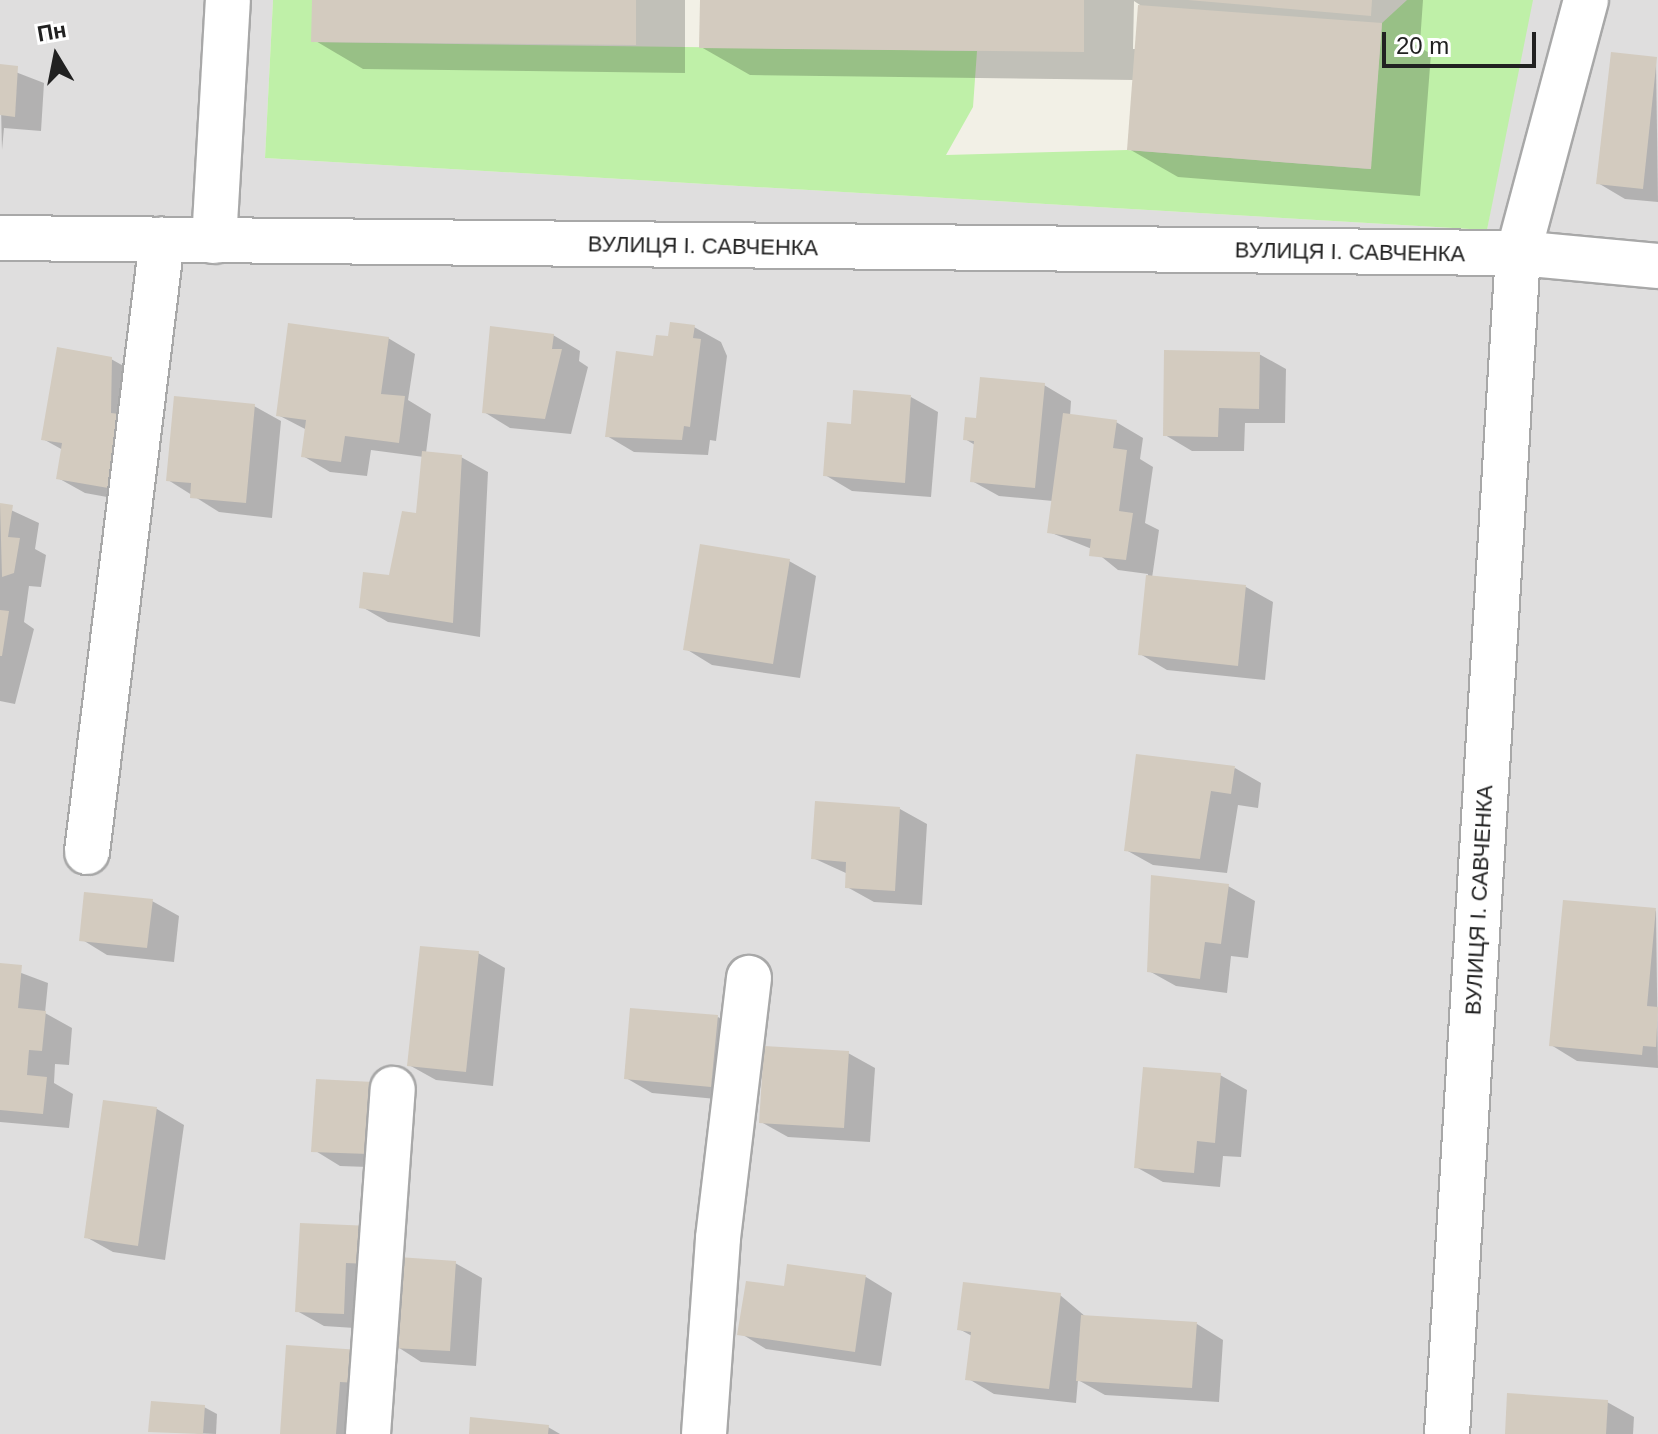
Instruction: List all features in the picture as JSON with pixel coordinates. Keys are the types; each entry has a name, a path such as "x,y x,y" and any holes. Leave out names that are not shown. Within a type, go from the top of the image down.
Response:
{"street":[{"path":"214,241 228,0"},
{"path":"1586,0 1518,253 1658,266"},
{"name":"ВУЛИЦЯ І. САВЧЕНКА","path":"0,238 1518,253 1447,1434"},
{"path":"87,852 162,240"},
{"path":"704,1434 718,1238 749,978"},
{"path":"368,1434 393,1089"}],"shaded area":[{"path":"0,0 273,0 265,158 1487,230 1527,0 1658,0 1658,1434 0,1434"}],"green space":[{"path":"273,0 314,0 312,42 977,51 973,107 946,155 1127,150 1370,169 1382,23 1407,0 1533,0 1487,230 265,158"}],"building":[{"path":"312,0 636,0 636,45 311,42"},
{"path":"700,0 1084,0 1084,52 699,48"},
{"path":"1188,0 1372,0 1371,16"},
{"path":"1138,5 1382,23 1371,169 1127,150"},
{"path":"1611,52 1657,57 1643,189 1596,184"},
{"path":"0,64 18,66 15,117 0,115"},
{"path":"670,322 695,325 693,338 701,339 690,427 684,426 682,440 605,437 616,351 653,356 656,335 668,336"},
{"path":"288,323 389,337 381,394 405,396 399,443 345,436 341,462 301,457 306,420 276,416"},
{"path":"490,326 554,334 552,349 562,349 545,419 482,413"},
{"path":"57,347 112,357 111,413 127,415 114,489 56,479 62,443 41,440"},
{"path":"1164,350 1260,352 1259,409 1219,408 1218,437 1163,436"},
{"path":"980,377 1045,383 1035,488 970,482 974,441 963,440 965,417 976,418"},
{"path":"853,390 911,395 905,483 823,476 827,422 851,424"},
{"path":"174,396 255,404 246,503 190,498 191,483 166,481"},
{"path":"1063,413 1117,420 1113,448 1127,450 1119,511 1133,513 1126,560 1089,556 1091,539 1047,533"},
{"path":"422,451 462,455 453,623 359,608 363,572 389,575 402,511 416,513"},
{"path":"0,503 13,505 8,537 20,538 14,573 2,577"},
{"path":"700,544 790,559 773,664 683,650"},
{"path":"1146,575 1246,585 1238,666 1138,655"},
{"path":"0,610 9,611 2,656 0,656"},
{"path":"1136,754 1235,766 1231,794 1211,791 1200,859 1124,851"},
{"path":"815,801 900,807 895,891 845,888 846,862 811,859"},
{"path":"1151,875 1229,884 1221,944 1205,942 1200,979 1147,972"},
{"path":"84,892 153,899 147,948 79,941"},
{"path":"1563,900 1656,908 1647,1006 1658,1007 1656,1047 1643,1046 1642,1055 1549,1046"},
{"path":"420,946 479,951 466,1072 407,1066"},
{"path":"0,963 22,965 18,1008 46,1011 42,1051 29,1050 27,1075 47,1077 43,1114 0,1110"},
{"path":"630,1008 718,1015 711,1087 624,1079"},
{"path":"764,1046 849,1051 844,1128 759,1123"},
{"path":"1143,1067 1221,1073 1215,1143 1197,1141 1194,1173 1134,1168"},
{"path":"316,1079 373,1082 369,1154 311,1152"},
{"path":"103,1100 157,1107 138,1246 84,1238"},
{"path":"300,1223 371,1226 369,1264 346,1263 344,1314 295,1312"},
{"path":"398,1257 456,1261 450,1351 392,1348"},
{"path":"787,1264 866,1275 855,1352 737,1335 746,1281 784,1286"},
{"path":"963,1282 1061,1293 1049,1389 965,1380 971,1332 957,1330"},
{"path":"1081,1315 1197,1322 1192,1388 1076,1381"},
{"path":"286,1345 360,1350 357,1383 340,1382 336,1434 280,1434"},
{"path":"1507,1393 1608,1400 1606,1434 1505,1434"},
{"path":"151,1401 205,1405 203,1434 148,1432"},
{"path":"470,1417 549,1425 548,1434 469,1434"}]}
